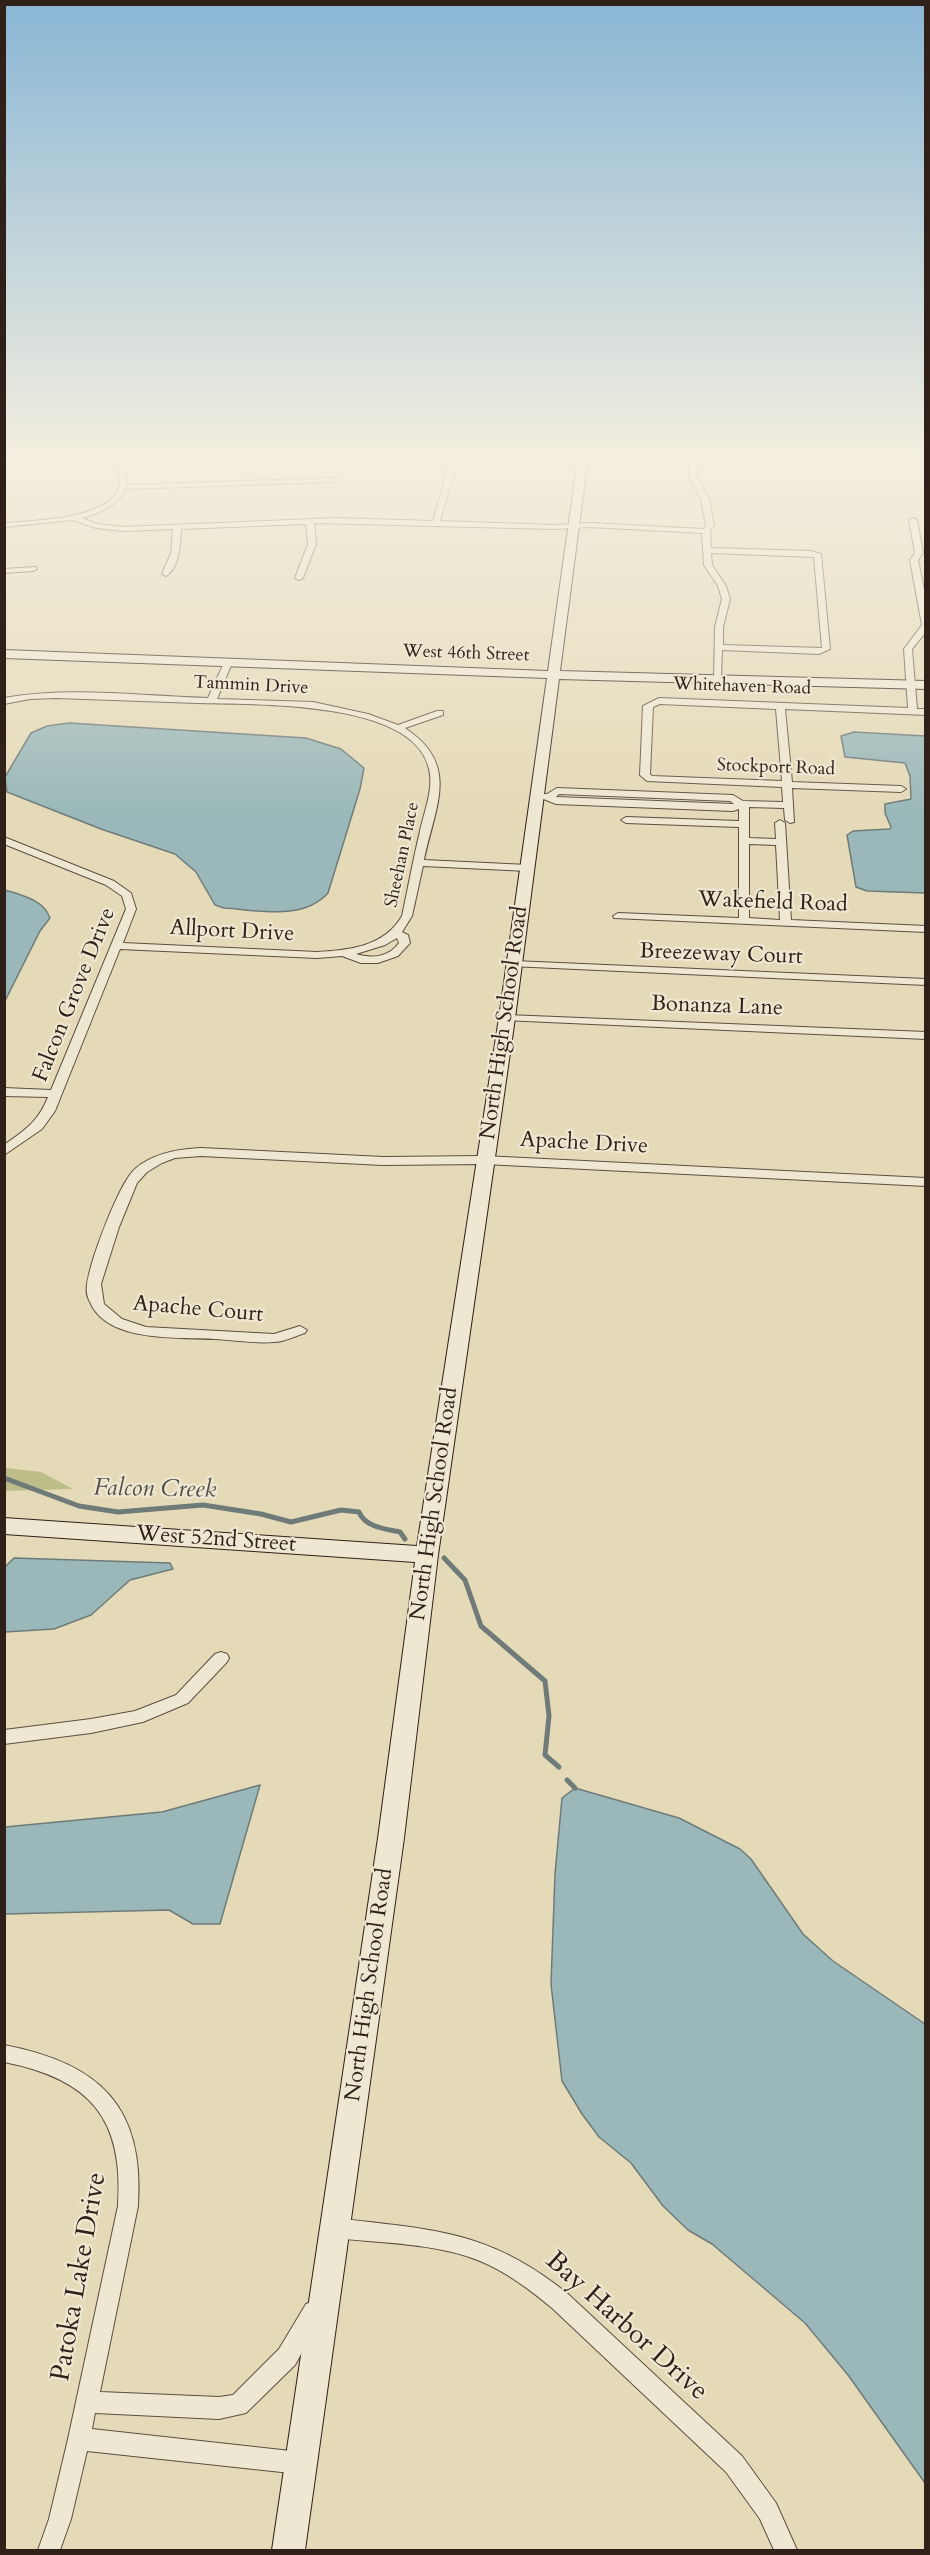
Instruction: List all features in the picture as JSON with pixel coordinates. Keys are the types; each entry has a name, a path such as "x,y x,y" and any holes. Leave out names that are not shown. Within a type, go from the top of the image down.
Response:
{"street":[{"name":"North High School Road","path":"288,2550 391,1838 427,1555 484,1160 528,868 543,796 554,674 569,576"},
{"path":"715,576 722,586 726,599 719,627 717,678"},
{"path":"718,647 819,651 826,649 820,576"},
{"path":"913,712 908,649 924,629 916,576"},
{"name":"West 46th Street","path":"4,654 926,685"},
{"path":"211,701 228,663"},
{"path":"4,692 30,696"},
{"path":"4,701 30,696"},
{"name":"Tammin Drive","path":"30,696 326,707 367,716 397,728 416,741 428,753 435,768 435,782"},
{"name":"Whitehaven Road","path":"650,779 645,775 648,706 652,703 780,705 926,712"},
{"path":"780,705 789,805 781,842 786,923"},
{"path":"397,728 440,713"},
{"name":"Stockport Road","path":"650,779 901,789"},
{"name":"Sheehan Place","path":"364,948 396,933 407,918 435,782"},
{"path":"543,796 556,801 643,800 733,808 742,804 789,805"},
{"path":"742,804 744,921"},
{"path":"626,820 743,824"},
{"name":"Falcon Grove Drive","path":"4,840 110,883 125,893 131,909 49,1111 38,1126 4,1150"},
{"path":"744,841 781,842"},
{"path":"418,863 528,868"},
{"name":"Wakefield Road","path":"618,916 926,929"},
{"name":"Sheehan Place","path":"377,959 391,956 404,946 405,939 396,933"},
{"name":"Allport Drive","path":"117,946 316,955 346,954 364,948"},
{"name":"Allport Drive","path":"346,954 360,959 377,959"},
{"name":"Breezeway Court","path":"514,964 926,982"},
{"name":"Bonanza Lane","path":"507,1018 926,1036"},
{"path":"4,1092 56,1094"},
{"name":"Apache Drive","path":"138,1173 160,1159 194,1152 383,1161 484,1160 926,1182"},
{"name":"Apache Court","path":"138,1173 130,1183 94,1284 93,1296 104,1314 128,1327 146,1331 274,1338 300,1330"},
{"name":"West 52nd Street","path":"4,1526 427,1555"},
{"path":"4,1737 91,1726 138,1717 182,1699 221,1658"},
{"name":"Patoka Lake Drive","path":"4,2054 42,2060 69,2072 86,2083 108,2107 126,2142 130,2168 128,2206 79,2439 60,2518 49,2550"},
{"name":"Bay Harbor Drive","path":"334,2228 456,2245 497,2259 532,2279 578,2317 734,2464 768,2511 786,2550"},
{"path":"86,2402 219,2408 238,2405 287,2357 325,2294"},
{"path":"79,2439 300,2463"}],"green space":[{"path":"5,1468 41,1472 73,1489 5,1491"}],"water":[{"path":"69,723 306,738 341,749 364,768 360,789 328,893 318,902 293,911 265,912 224,908 215,905 196,872 175,854 101,829 7,792 5,777 31,733 47,726"},
{"path":"854,732 925,736 925,893 867,891 856,887 847,835 853,831 890,829 885,804 911,799 910,776 905,763 845,757 841,736"},
{"path":"5,890 25,896 37,903 43,907 50,918 40,931 5,1001"},
{"path":"14,1558 170,1563 173,1569 130,1580 91,1615 54,1629 5,1632 5,1567"},
{"path":"260,1785 220,1924 193,1924 169,1910 5,1914 5,1827 162,1812"},
{"path":"575,1788 679,1818 740,1849 751,1859 803,1934 833,1961 925,2024 925,2483 848,2375 805,2323 712,2244 688,2230 663,2206 631,2163 599,2137 562,2081 551,1984 555,1874 562,1798"}],"waterway":[{"name":"Falcon Creek","path":"4,1478 79,1506 118,1512 203,1505 261,1514 291,1522 341,1510 359,1512 371,1524 400,1532 405,1539"},
{"name":"Falcon Creek","path":"444,1558 465,1580 481,1626 545,1681 549,1716 545,1755 559,1767"},
{"name":"Falcon Creek","path":"567,1780 575,1788"}]}
